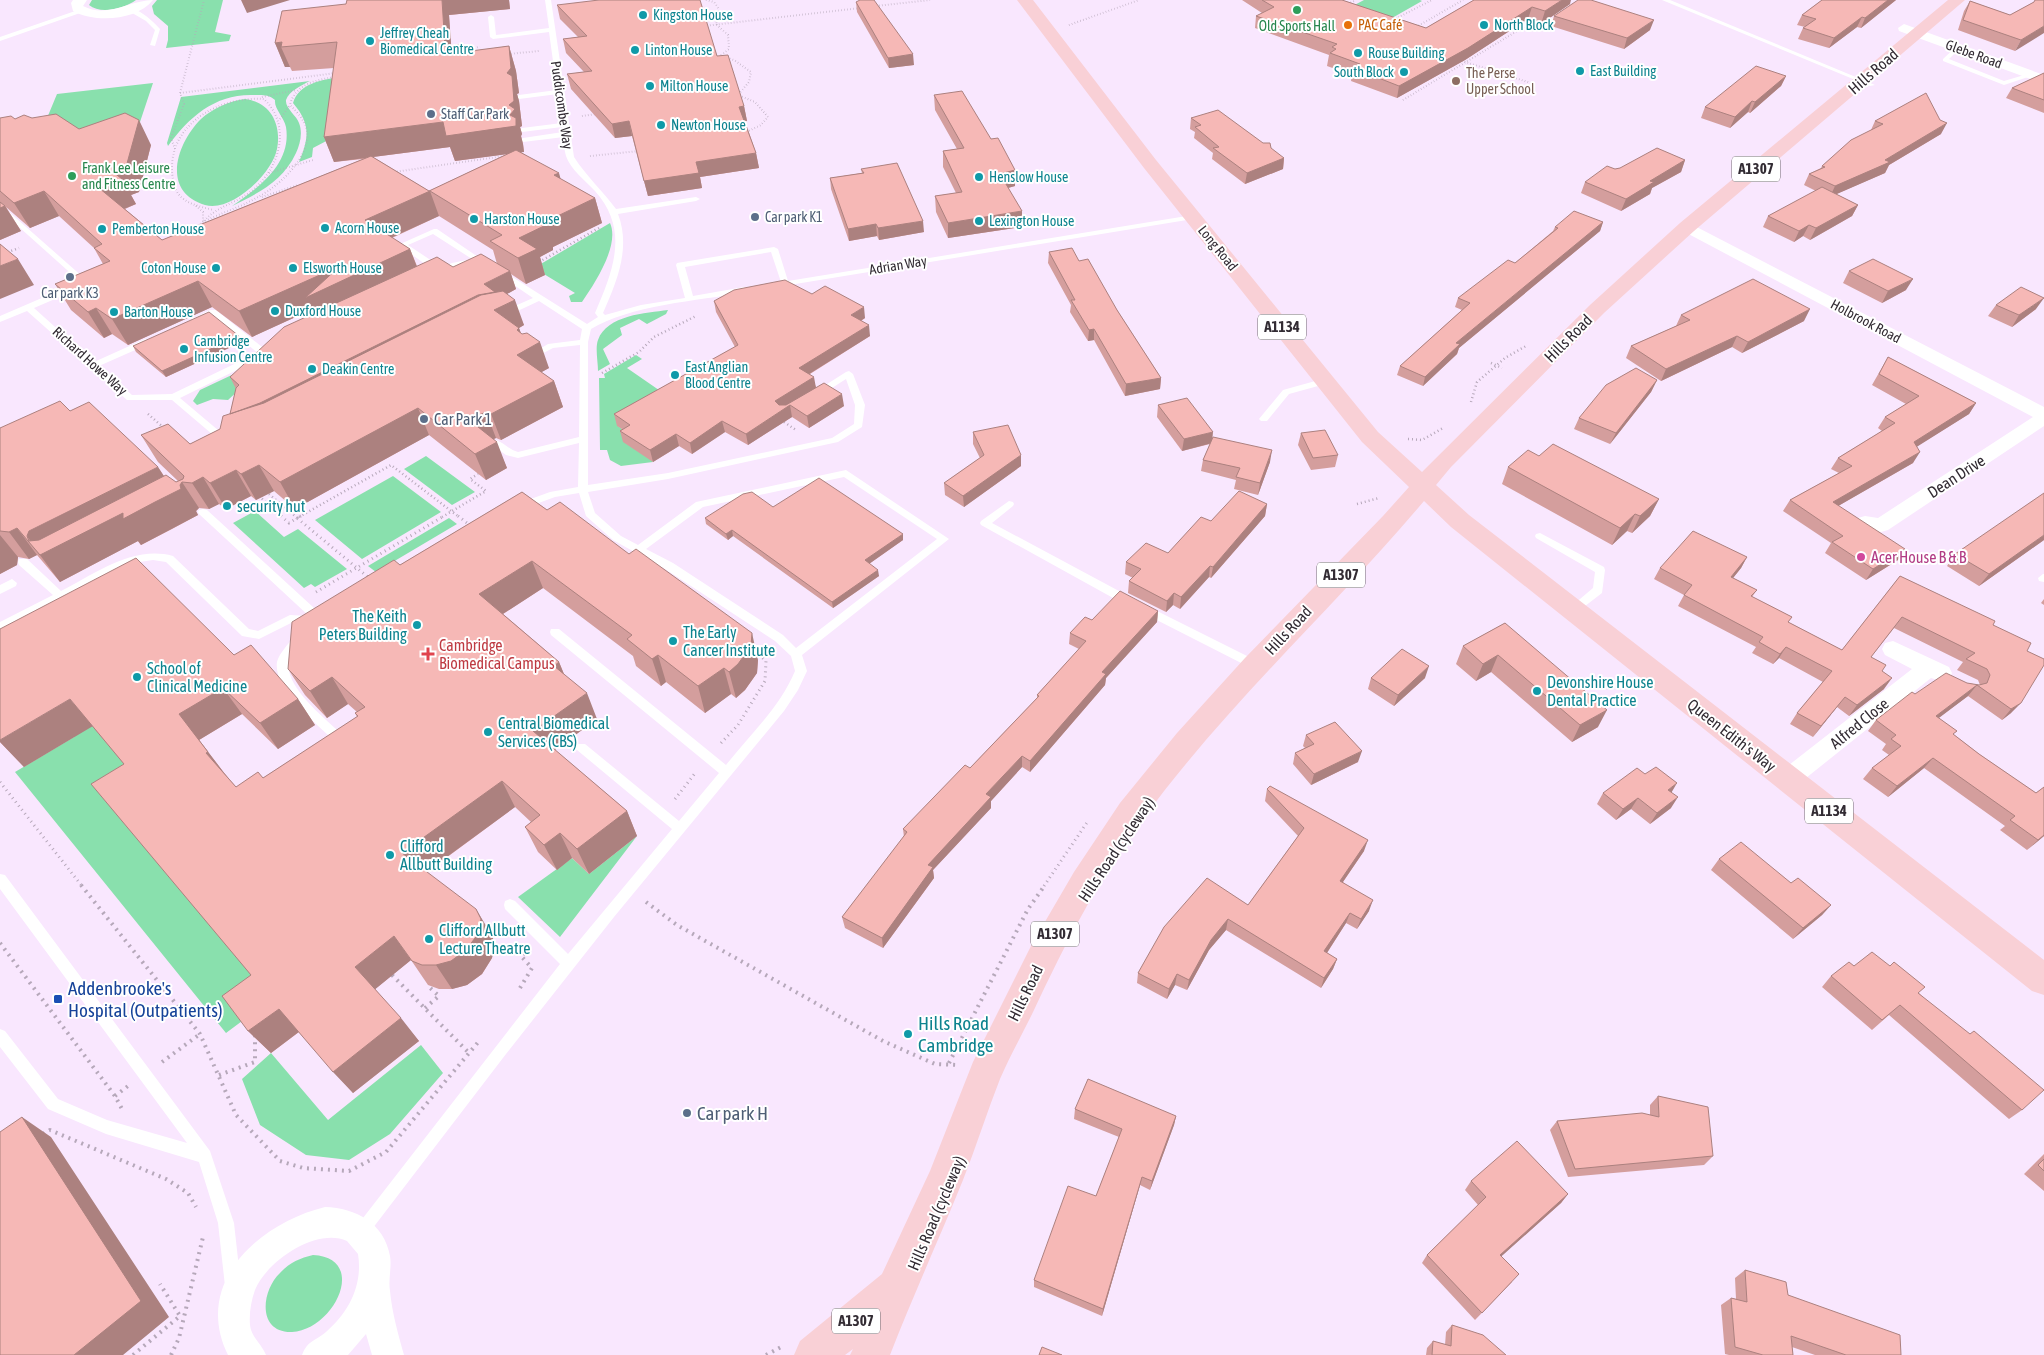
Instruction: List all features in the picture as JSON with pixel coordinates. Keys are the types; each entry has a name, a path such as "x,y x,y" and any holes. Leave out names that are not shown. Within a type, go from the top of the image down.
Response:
{"main road":[{"name":"Long Road","path":"1025,0 1193,217 1370,437 1423,486"},
{"name":"Hills Road","path":"870,1355 897,1286 945,1179 985,1074 1044,954 1085,880 1131,812 1187,741 1255,665 1392,522 1460,444 1597,309 1687,227 1866,83 1911,31 1957,0"},
{"name":"Queen Edith's Way","path":"1423,486 1460,521 2044,980"},
{"name":"Hills Road","path":"797,1351 897,1286"}],"street":[{"path":"81,6 102,14 129,9 147,0"},
{"name":"Glebe Road","path":"1911,31 2044,80"},
{"name":"Holbrook Road","path":"1687,227 2044,417"},
{"name":"Dean Drive","path":"1865,523 1880,525 2044,417"},
{"path":"1893,649 1960,683"},
{"name":"Alfred Close","path":"1788,779 1930,667"},
{"path":"245,1354 234,1331 235,1302 248,1272 264,1253 284,1237 309,1225 335,1223 350,1224 361,1232 371,1244 376,1262 374,1290 388,1355"},
{"path":"318,1355 326,1352 356,1324 374,1290"}],"lane":[{"name":"Puddicombe Way","path":"548,0 570,157 577,168 603,195 615,215 621,232 619,256 599,313 603,318"},
{"path":"1543,27 1584,0"},
{"path":"1665,0 1866,83"},
{"path":"0,39 81,6"},
{"path":"129,9 148,20 158,30 153,45"},
{"path":"491,17 493,37 552,30"},
{"path":"0,35 9,36"},
{"path":"302,78 303,70"},
{"path":"518,93 560,88"},
{"path":"522,130 564,121"},
{"path":"523,140 566,134"},
{"path":"615,215 696,199"},
{"path":"0,206 80,278 75,287 0,319"},
{"name":"Adrian Way","path":"603,318 641,308 760,287 1193,217"},
{"path":"441,270 402,245 434,231 587,328"},
{"path":"690,299 680,265 774,250 785,283"},
{"path":"432,274 464,262 488,265"},
{"path":"496,316 510,313 540,298"},
{"name":"Richard Howe Way","path":"28,307 130,398 174,397 269,351 213,312 186,324"},
{"path":"361,1232 568,964 780,708 794,687 801,671 796,654 779,638 639,549 617,538 590,514 583,491 584,342 587,328 603,318"},
{"path":"94,365 159,336"},
{"path":"532,356 551,346 584,342"},
{"path":"477,532 525,504 540,498 818,444 835,440 859,425 860,405 849,374 809,399"},
{"path":"1264,419 1286,392 1326,381"},
{"path":"174,397 222,438 239,438"},
{"path":"495,443 509,453 518,455 583,439"},
{"path":"639,549 700,504 846,473 944,539 796,654"},
{"path":"1009,504 985,523 1098,586 1255,665"},
{"path":"203,512 326,618"},
{"path":"1540,536 1600,570 1598,590 1572,610"},
{"path":"0,627 131,560 153,556 169,559 246,633 258,635 290,619 326,618"},
{"path":"23,562 60,596"},
{"path":"0,590 12,583"},
{"path":"326,618 303,633 283,661 283,673 289,686 333,733"},
{"path":"555,632 726,772"},
{"path":"581,747 679,828"},
{"path":"0,879 205,1156 226,1223 235,1302"},
{"path":"510,905 568,964"},
{"path":"0,1036 53,1104 106,1127 205,1156"}],"path":[{"path":"175,149 171,138 184,104 180,99 180,93 204,0"},
{"path":"706,0 714,2 719,8 716,24"},
{"path":"871,7 930,0"},
{"path":"1048,32 1139,0"},
{"path":"1342,6 1356,0"},
{"path":"1423,0 1429,2"},
{"path":"1390,22 1432,0"},
{"path":"1416,28 1464,0"},
{"path":"696,26 861,8"},
{"path":"1403,100 1467,63 1539,17 1551,20"},
{"path":"714,58 729,49 728,35 716,24"},
{"path":"505,55 554,49"},
{"path":"472,52 480,51"},
{"path":"720,56 734,60 751,72 752,79 748,86 738,95 755,102 768,117 761,125 740,133"},
{"path":"1456,58 1534,84"},
{"path":"180,93 337,73"},
{"path":"280,119 290,105 291,98 298,90 311,82 343,76"},
{"path":"203,222 203,212 183,199 174,185 171,168 175,149 197,118 212,108 239,98 259,98 298,90"},
{"path":"259,98 264,99 280,119 281,148 269,173"},
{"path":"259,198 295,164 307,139 304,120 290,105"},
{"path":"564,121 602,113"},
{"path":"570,157 646,150"},
{"path":"393,172 509,156"},
{"path":"203,222 213,210 242,197 269,173 313,160"},
{"path":"195,227 221,212 306,184"},
{"path":"196,206 213,210"},
{"path":"509,278 615,215"},
{"path":"0,255 19,248"},
{"path":"585,377 599,375 639,352 654,337 697,315"},
{"path":"1491,363 1502,368"},
{"path":"156,398 148,415 170,434"},
{"path":"784,422 794,429"},
{"path":"1405,439 1422,440 1432,436"},
{"path":"253,492 289,523 391,465 477,532"},
{"path":"269,494 372,580"},
{"path":"0,782 200,1034 236,1115 280,1161 303,1168 349,1171 386,1152 481,1038"},
{"path":"645,872 646,904 677,925 883,1041 935,1064 949,1063 963,1067"},
{"path":"514,996 532,968 521,956 542,938"},
{"path":"0,943 123,1108 89,1147"},
{"path":"392,975 469,1053"},
{"path":"424,1008 439,996 429,987"},
{"path":"219,1075 255,1062 255,1034"},
{"path":"949,1063 963,1036"},
{"path":"35,1140 50,1130 166,1179 188,1193 200,1213"},
{"path":"171,1355 179,1338 200,1257 203,1239 202,1230"},
{"path":"133,1355 180,1316 160,1284"},
{"path":"766,1355 797,1351"}],"green space":[{"path":"92,0 136,0 119,8 100,10 89,5"},
{"path":"157,0 223,0 215,32 231,35 229,41 166,48 168,26 154,14 152,6"},
{"path":"1364,0 1422,1 1385,22 1347,9"},
{"path":"340,77 332,138 313,148 312,157 299,162 305,146 306,131 303,118 293,103 296,96 300,91 312,84"},
{"path":"310,81 293,91 286,100 287,106 298,120 301,131 299,146 291,163 269,185 232,206 271,174 284,152 286,127 276,107 275,100 267,96 253,95 227,98 215,103 194,117 168,146 167,143 181,97"},
{"path":"153,83 140,122 40,135 57,94"},
{"path":"245,99 261,105 276,123 278,140 274,159 259,180 238,197 227,203 215,206 205,205 191,199 182,190 178,179 177,166 185,141 192,129 210,112 221,106"},
{"path":"610,223 612,242 609,253 605,264 582,302 571,302 569,296 575,293 534,268"},
{"path":"668,310 666,314 647,324 639,319 620,328 622,335 603,349 610,364 598,371 597,343 603,332 610,325 628,317"},
{"path":"636,355 642,359 627,368 669,397 618,426 633,437 653,462 621,466 610,460 607,450 600,450 599,378 605,378 604,374"},
{"path":"236,373 255,375 228,400 213,399 197,405 193,401 200,390"},
{"path":"426,456 475,492 452,505 404,469"},
{"path":"393,476 441,512 362,559 315,520"},
{"path":"255,511 284,537 298,529 347,569 315,587 311,584 304,588 233,523"},
{"path":"449,518 457,524 376,572 368,566"},
{"path":"82,713 136,778 273,998 226,1033 15,772 74,737"},
{"path":"637,836 560,937 518,897 572,858 589,874"},
{"path":"421,1045 443,1073 390,1134 349,1160 306,1155 260,1125 242,1079 271,1053 328,1120"},
{"path":"313,1255 330,1259 339,1268 342,1280 339,1294 332,1308 321,1320 307,1328 292,1332 281,1330 273,1326 268,1319 266,1300 269,1290 287,1266 299,1259"}],"building":[{"path":"347,0 442,0 445,47 463,44 463,52 509,46 511,68 507,73 512,76 514,101 509,105 515,109 510,115 516,118 516,126 446,136 443,122 324,137 337,42 281,47 282,42 275,43 282,11 346,4"},
{"path":"599,0 700,0 717,56 728,55 744,106 739,107 756,153 696,162 699,173 644,181 629,121 612,124 567,74 592,71 563,39 587,36 557,5"},
{"path":"860,0 874,0 913,54 888,58 856,2"},
{"path":"1262,0 1342,0 1426,28 1474,0 1562,0 1545,11 1532,7 1468,48 1399,86 1353,68 1360,64 1330,53 1336,49 1332,47 1337,44 1256,16 1274,7"},
{"path":"1578,0 1591,0 1654,20 1627,38 1554,16"},
{"path":"1822,0 1888,0 1834,38 1803,28 1816,19 1802,15"},
{"path":"2035,0 2044,0 2044,26 2021,40 1963,20 1970,1 2010,15"},
{"path":"1756,66 1786,76 1755,102 1752,101 1735,117 1705,107"},
{"path":"2044,73 2044,100 2012,88"},
{"path":"962,91 991,139 998,138 1015,170 1000,174 1022,211 948,223 935,196 962,192 943,151 964,148 934,95"},
{"path":"1926,93 1940,120 1947,123 1885,160 1890,162 1835,186 1809,174 1825,167 1822,166 1851,140 1883,124 1875,121"},
{"path":"1218,110 1263,143 1270,143 1271,148 1284,158 1247,173 1213,148 1219,147 1195,127 1201,125 1191,118"},
{"path":"125,113 139,120 126,167 113,172 122,179 99,188 162,240 371,156 429,191 516,150 559,173 554,175 595,198 543,223 546,225 519,238 537,249 518,258 490,241 502,235 430,191 365,220 410,249 305,298 340,266 239,311 198,281 112,319 96,308 88,312 55,284 110,261 94,248 102,244 44,191 14,203 0,191 0,118 11,116 15,119 24,115 32,118 56,114 79,129"},
{"path":"1657,148 1685,160 1650,181 1654,182 1626,199 1585,182 1607,166 1615,169 1620,168"},
{"path":"897,163 923,221 878,228 876,224 848,229 830,178 864,173 861,169"},
{"path":"1822,187 1858,205 1816,228 1809,225 1799,231 1768,216"},
{"path":"1574,211 1603,222 1456,343 1460,344 1425,377 1400,366 1470,303 1458,298 1508,260 1515,263 1558,228 1555,227"},
{"path":"0,244 18,259 0,266"},
{"path":"1072,248 1079,261 1088,259 1117,310 1161,378 1126,384 1094,329 1089,330 1071,300 1075,300 1049,252"},
{"path":"481,254 510,271 484,284 495,292 478,295 260,403 230,414 236,388 239,385 230,377 284,327 437,257 453,267"},
{"path":"1873,259 1913,279 1888,291 1849,271"},
{"path":"1753,279 1810,309 1748,342 1737,336 1666,369 1631,346 1690,320 1681,315"},
{"name":"East Anglian Blood Centre","path":"785,280 812,294 825,286 864,307 851,315 869,325 799,368 814,377 775,401 779,405 786,405 824,383 842,394 807,416 790,405 746,434 722,421 690,443 676,434 650,450 620,431 630,425 614,414 738,345 714,301 734,290"},
{"path":"2021,287 2044,298 2019,315 1996,305"},
{"path":"503,291 515,300 494,310 519,328 517,330 522,334 527,333 540,342 517,355 554,381 491,414 486,412 479,415 480,419 473,423 497,442 475,454 418,408 280,482 259,465 241,474 236,470 210,483 203,477 192,483 182,482 180,485 181,489 123,519 123,513 40,555 17,528 9,532 0,531 0,428 60,401 70,411 89,402 158,467 29,531 27,536 29,541 39,540 166,475 176,482 183,479 184,476 141,435 168,424 190,444 220,429 223,416 264,403 481,295"},
{"name":"Cambridge Infusion Centre","path":"209,312 239,336 162,371 133,346"},
{"path":"1888,357 1976,403 1914,442 1920,452 1833,502 1905,549 1873,569 1832,542 1843,536 1790,500 1852,466 1838,458 1895,423 1885,417 1919,396 1879,374"},
{"path":"1636,368 1657,380 1616,433 1579,418 1606,385"},
{"path":"1187,398 1213,432 1184,439 1158,405"},
{"path":"1008,425 1021,455 963,496 944,483 984,455 973,432"},
{"path":"1325,430 1338,455 1313,458 1301,433"},
{"path":"1213,437 1272,450 1260,483 1236,477 1240,468 1203,460"},
{"path":"1553,444 1659,499 1640,516 1635,514 1620,528 1508,467 1528,450 1539,456"},
{"path":"819,478 903,534 865,560 878,570 832,602 732,530 726,534 705,518 743,494 752,492 773,507"},
{"path":"1239,491 1267,504 1213,567 1210,566 1181,597 1174,593 1167,601 1129,581 1141,569 1126,562 1146,543 1168,553 1201,517 1211,521"},
{"path":"522,492 547,510 560,502 629,554 636,549 752,633 751,646 738,664 729,672 724,668 698,686 658,655 652,659 627,639 632,635 532,561 479,594 559,662 554,666 587,693 533,731 627,811 577,849 560,833 544,845 525,827 540,815 502,781 402,853 476,909 481,919 478,934 466,950 451,961 436,965 422,965 412,961 394,936 355,967 401,1018 333,1072 279,1009 248,1031 222,996 251,975 91,784 124,764 70,699 0,740 0,629 136,558 234,655 251,645 298,699 260,723 223,688 179,714 208,752 206,753 236,787 258,772 263,778 358,716 355,713 365,707 332,677 310,691 288,669 292,622 394,560 400,565"},
{"path":"2044,493 2044,535 1989,574 1955,554"},
{"path":"1693,531 1747,557 1731,577 1757,590 1751,596 1792,617 1788,622 1842,650 1900,576 1995,621 1993,625 2031,643 2027,651 2044,659 2044,665 2021,703 2011,709 1977,685 1936,716 1957,731 1953,734 2036,793 2044,787 2044,835 2038,840 2010,820 2015,816 1933,758 1897,786 1872,768 1901,746 1891,739 1896,735 1876,720 1912,692 1915,694 1946,673 1967,683 1979,685 1987,683 1990,675 1987,669 1966,659 1975,653 1902,617 1871,657 1886,665 1882,671 1892,678 1857,705 1845,697 1821,726 1797,713 1832,671 1786,647 1780,654 1759,642 1763,637 1684,595 1692,585 1660,568"},
{"path":"1120,591 1158,611 1102,672 1106,674 1030,761 1022,756 986,794 991,797 928,865 933,867 882,938 842,917 907,832 903,829 965,765 970,768 1039,696 1037,695 1086,641 1070,633 1085,617 1092,620"},
{"path":"1505,623 1607,710 1580,725 1498,655 1483,664 1463,646"},
{"path":"1402,649 1429,666 1398,695 1371,678"},
{"path":"1335,722 1362,751 1314,774 1295,753 1314,744 1306,735"},
{"path":"1656,767 1677,783 1668,790 1678,797 1657,813 1638,798 1623,809 1603,793 1637,768 1645,774"},
{"path":"1270,786 1368,840 1340,881 1373,900 1361,919 1350,913 1324,951 1337,959 1324,978 1228,919 1211,940 1189,980 1177,974 1169,989 1138,973 1164,927 1207,878 1248,905 1304,828 1267,789"},
{"path":"1741,842 1791,883 1798,878 1831,905 1803,928 1719,859"},
{"path":"1872,952 1890,966 1894,962 1925,987 1918,993 1970,1034 1974,1031 2044,1090 2022,1110 1900,1005 1882,1020 1831,976 1849,962 1854,966"},
{"path":"1088,1079 1176,1116 1152,1181 1142,1177 1103,1309 1034,1280 1068,1186 1096,1196 1122,1129 1075,1109"},
{"path":"1658,1096 1708,1107 1713,1156 1575,1169 1557,1121 1642,1113 1659,1117"},
{"path":"22,1117 141,1301 74,1355 0,1355 0,1132"},
{"path":"1517,1141 1568,1194 1500,1255 1519,1274 1482,1313 1427,1255 1486,1197 1471,1181"},
{"path":"2044,1159 2044,1171 2038,1165"},
{"path":"1745,1270 1786,1282 1788,1295 1900,1335 1901,1355 1846,1355 1791,1336 1793,1355 1763,1355 1735,1347 1731,1298 1747,1302"},
{"path":"1452,1325 1483,1335 1506,1355 1432,1355 1433,1341 1451,1346"},
{"path":"1042,1347 1062,1355 1039,1355"}],"place":[{"name":"Old Sports Hall","path":"1297,10"},
{"name":"Kingston House","path":"643,15"},
{"name":"PAC Café","path":"1348,25"},
{"name":"North Block","path":"1484,25"},
{"name":"Jeffrey Cheah Biomedical Centre","path":"370,41"},
{"name":"Linton House","path":"635,50"},
{"name":"Rouse Building","path":"1358,53"},
{"name":"East Building","path":"1580,71"},
{"name":"South Block","path":"1404,72"},
{"name":"The Perse Upper School","path":"1456,81"},
{"name":"Milton House","path":"650,86"},
{"name":"Staff Car Park","path":"431,114"},
{"name":"Newton House","path":"661,125"},
{"name":"Frank Lee Leisure and Fitness Centre","path":"72,176"},
{"name":"Henslow House","path":"979,177"},
{"name":"Car park K1","path":"755,217"},
{"name":"Harston House","path":"474,219"},
{"name":"Lexington House","path":"979,221"},
{"name":"Acorn House","path":"325,228"},
{"name":"Pemberton House","path":"102,229"},
{"name":"Coton House","path":"216,268"},
{"name":"Elsworth House","path":"293,268"},
{"name":"Car park K3","path":"70,277"},
{"name":"Duxford House","path":"275,311"},
{"name":"Barton House","path":"114,312"},
{"name":"Cambridge Infusion Centre","path":"184,349"},
{"name":"Deakin Centre","path":"312,369"},
{"name":"East Anglian Blood Centre","path":"675,375"},
{"name":"Car Park 1","path":"424,419"},
{"name":"security hut","path":"227,506"},
{"name":"Acer House B & B","path":"1861,557"},
{"name":"The Keith Peters Building","path":"417,625"},
{"name":"The Early Cancer Institute","path":"673,641"},
{"name":"Cambridge Biomedical Campus","path":"428,654"},
{"name":"School of Clinical Medicine","path":"137,677"},
{"name":"Devonshire House Dental Practice","path":"1537,691"},
{"name":"Central Biomedical Services (CBS)","path":"488,732"},
{"name":"Clifford Allbutt Building","path":"390,855"},
{"name":"Clifford Allbutt Lecture Theatre","path":"429,939"},
{"name":"Addenbrooke's Hospital (Outpatients)","path":"58,999"},
{"name":"Hills Road Cambridge","path":"908,1034"},
{"name":"Car park H","path":"687,1113"}]}
